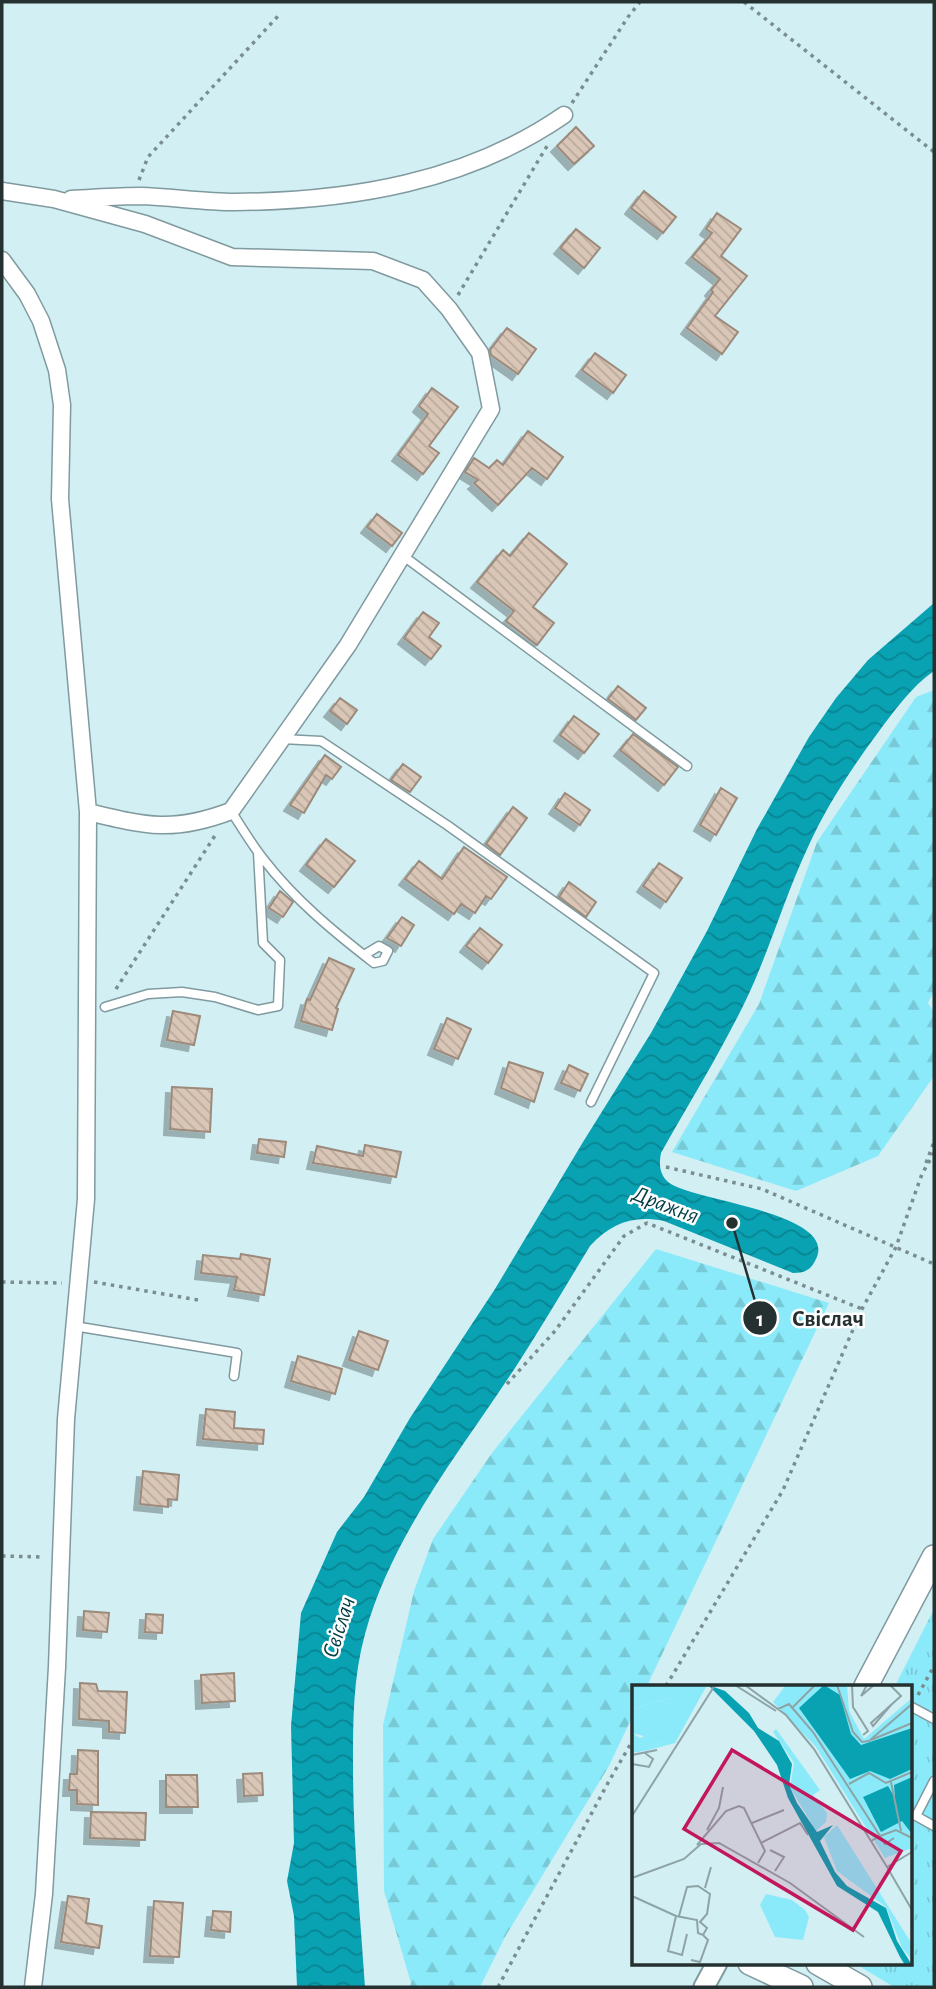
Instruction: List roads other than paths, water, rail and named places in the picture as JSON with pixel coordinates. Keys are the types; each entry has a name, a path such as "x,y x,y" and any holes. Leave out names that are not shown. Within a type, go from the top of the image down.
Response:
{"main road":[{"path":"869,1685 934,1558"},
{"path":"754,1965 801,1987"},
{"path":"822,1965 860,1987"}],"street":[{"path":"54,199 138,196 233,202 326,198 365,193 404,186 486,159 546,128 564,115"},
{"path":"2,191 54,199 145,224 232,257 373,261 423,280 449,309 480,353 491,409 348,645 231,811 204,821 175,827 136,824 88,812"},
{"path":"2,260 27,294 41,321 57,370 62,405 60,499 88,812 86,1199 66,1419 57,1667 44,1894 33,1987"},
{"path":"704,1987 717,1965"}],"lane":[{"path":"402,555 687,766"},
{"path":"282,739 321,741 447,825 654,973 591,1102"},
{"path":"231,811 258,852 309,909 364,955"},
{"path":"105,1007 148,994 181,992 215,997 258,1010 278,1006 280,960 263,943 258,852"},
{"path":"74,1326 237,1353 234,1376"},
{"path":"912,1708 934,1719"},
{"path":"934,1781 916,1816 934,1826"}],"water":[{"name":"Свіслач","path":"934,603 934,671 896,708 831,803 799,866 744,1004 661,1153 660,1168 663,1176 681,1189 760,1210 786,1219 807,1231 818,1244 815,1261 806,1271 793,1273 653,1219 632,1220 615,1226 590,1246 544,1323 410,1528 377,1598 361,1650 354,1716 354,1821 365,1987 297,1987 294,1916 287,1881 294,1843 291,1726 301,1613 337,1532 364,1497 410,1418 495,1289 651,1033 707,931 757,829 809,737 836,698 868,660"}],"place":[{"name":"Свіслач","path":"732,1223"}],"water label":[{"name":"Дражня","path":"666,1204"}]}
